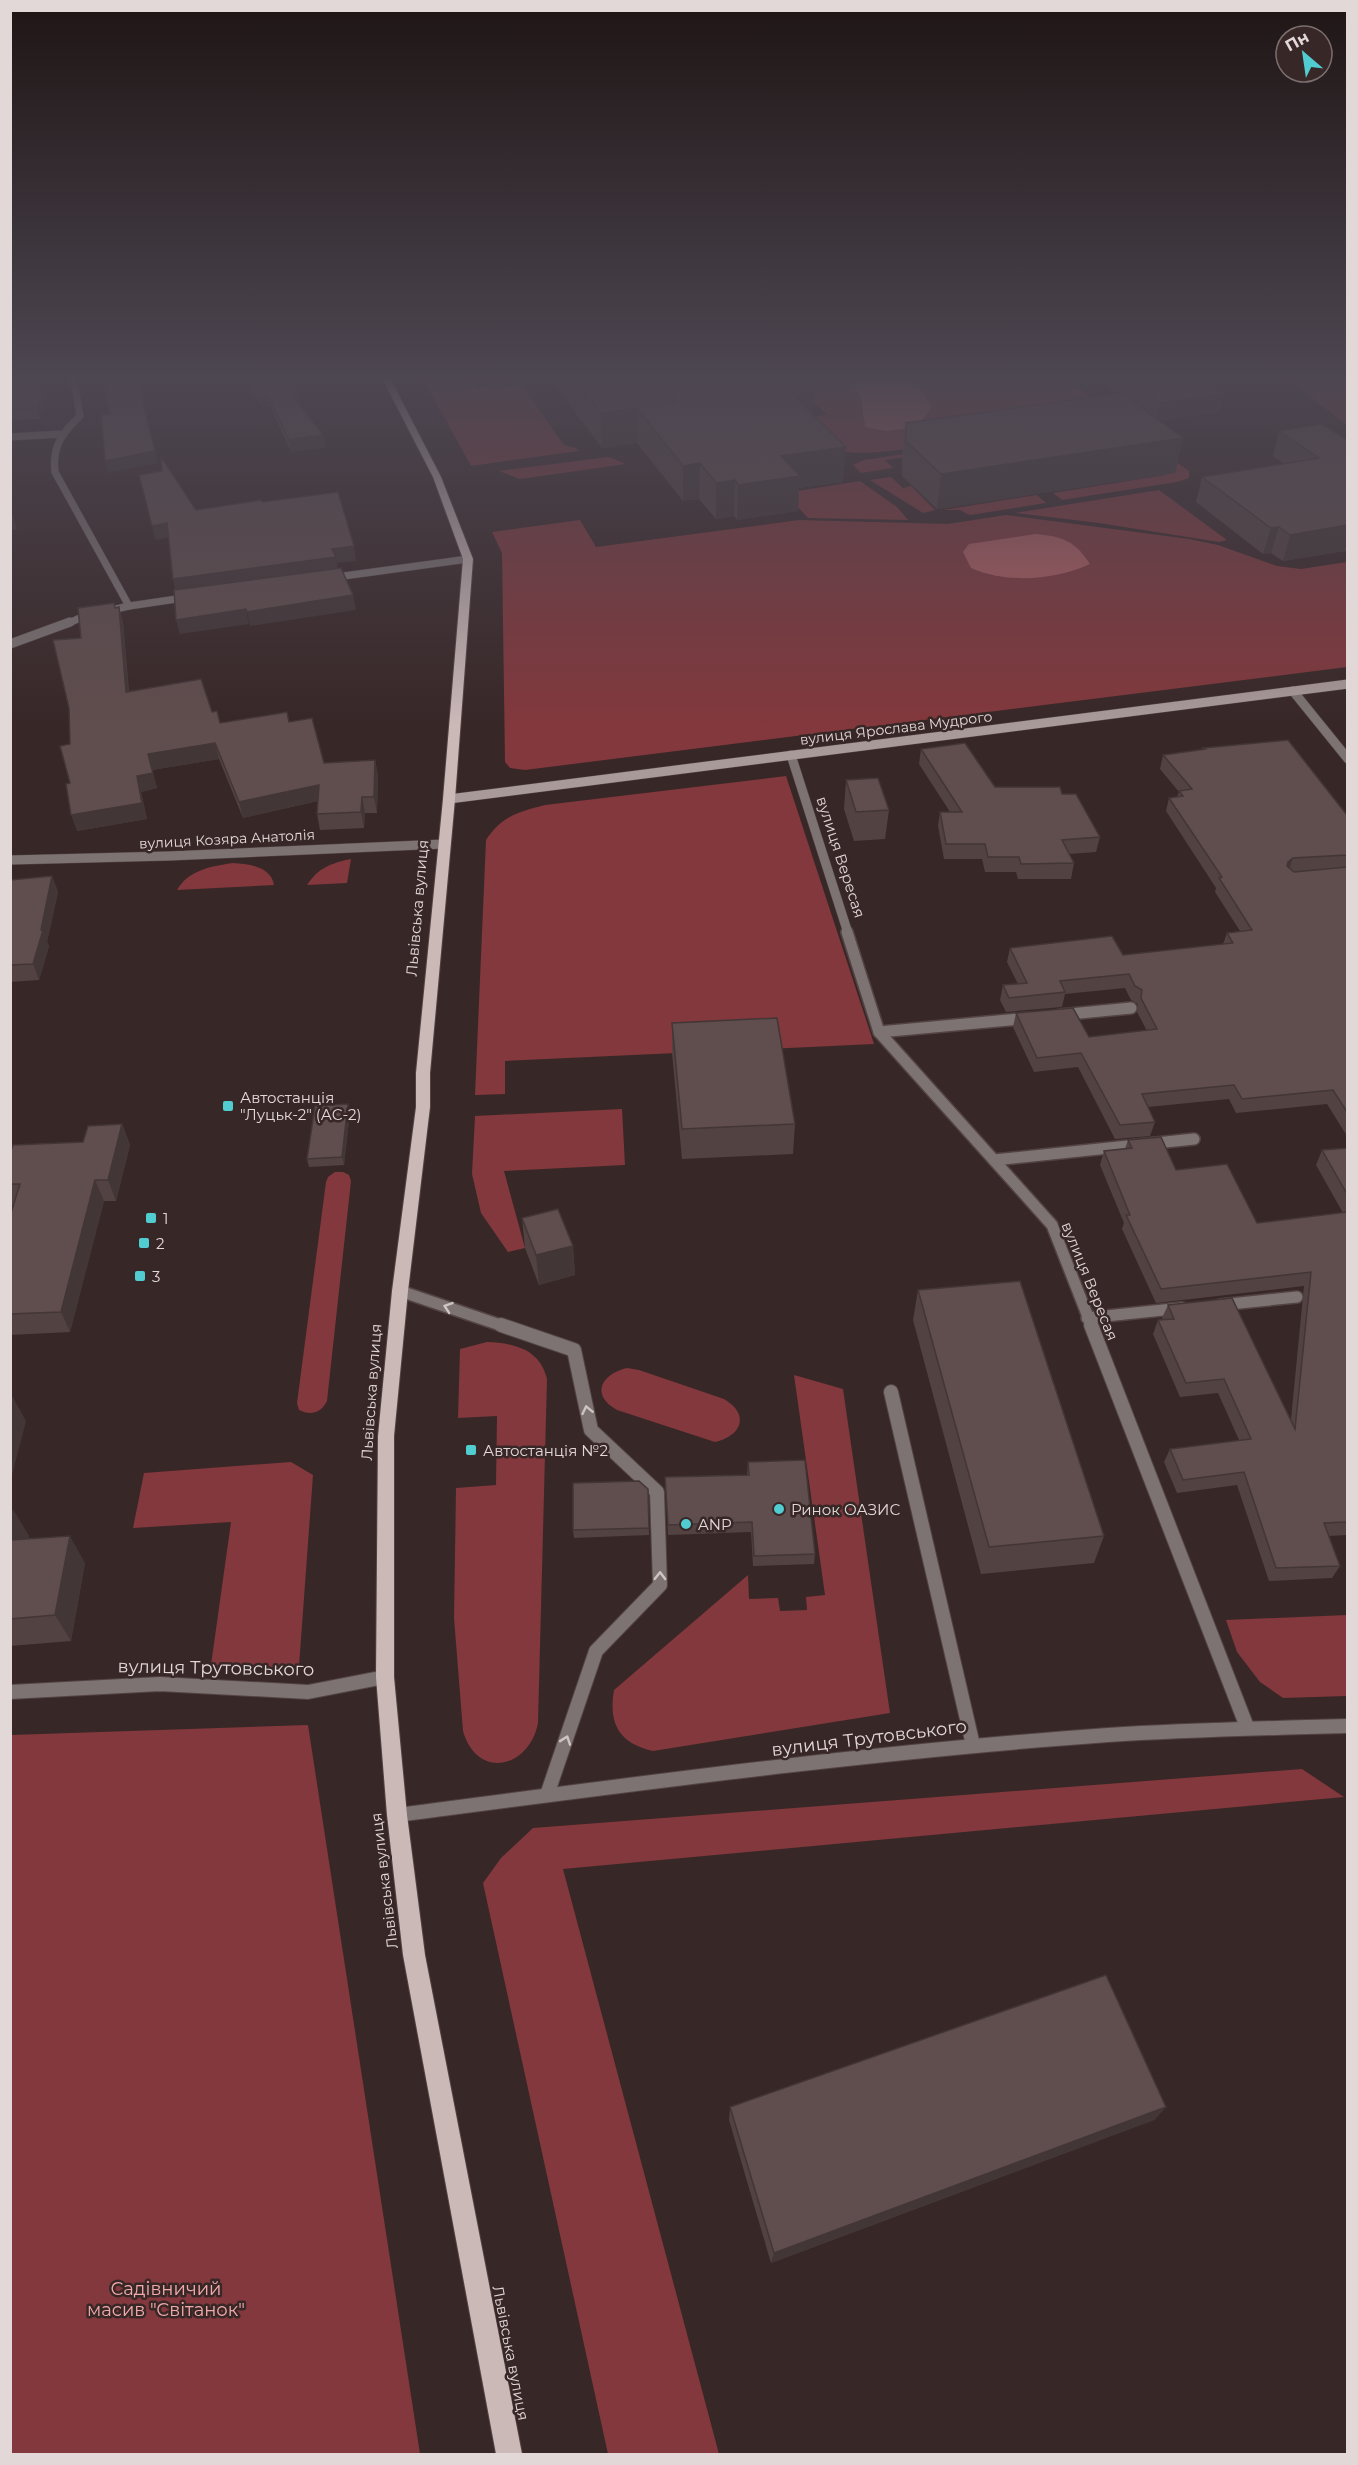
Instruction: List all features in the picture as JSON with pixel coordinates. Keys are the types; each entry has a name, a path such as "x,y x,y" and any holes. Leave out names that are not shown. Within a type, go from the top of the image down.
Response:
{"main road":[{"name":"Львівська вулиця","path":"444,495 468,559 449,799 423,1073 423,1107 400,1291 386,1436 385,1677 397,1815 414,1955 509,2454"},
{"name":"вулиця Ярослава Мудрого","path":"449,799 1347,684"}],"street":[{"path":"68,495 129,606"},
{"path":"325,578 468,559"},
{"path":"10,644 42,634 82,617 129,606 198,596"},
{"path":"1293,691 1347,759"},
{"name":"вулиця Вересая","path":"791,755 879,1032 1052,1225 1247,1727"},
{"name":"вулиця Козяра Анатолія","path":"10,860 169,856 444,844"},
{"path":"879,1032 1131,1008"},
{"path":"994,1160 1194,1139"},
{"path":"400,1291 574,1350 591,1430 657,1492 660,1585 596,1651 547,1795"},
{"path":"1087,1318 1297,1297"},
{"path":"891,1392 973,1745"},
{"name":"вулиця Трутовського","path":"10,1692 160,1684 308,1692 385,1677"},
{"name":"вулиця Трутовського","path":"397,1815 973,1745 1247,1727 1347,1726"}],"green space":[{"path":"787,495 880,495 897,507 908,520 808,518"},
{"path":"894,495 920,495 935,510 923,513"},
{"path":"1037,495 1046,503 970,515 960,510 943,510"},
{"path":"1056,495 1094,495 1062,500"},
{"path":"1127,495 1166,495 1227,540 1219,542 1099,523 1015,513"},
{"path":"1006,515 1189,539 1218,545 1277,566 1301,569 1347,562 1347,667 525,770 510,768 505,762 502,553 492,532 580,520 596,547 799,520 948,524"},
{"path":"786,776 874,1044 505,1061 505,1094 475,1095 486,840 498,825 511,816 545,805"},
{"path":"351,859 347,883 307,885 326,867"},
{"path":"233,863 252,865 264,870 274,885 177,890 194,873"},
{"path":"622,1109 625,1165 504,1171 525,1248 508,1252 481,1213 472,1174 475,1116"},
{"path":"335,1172 349,1175 351,1181 327,1401 319,1411 308,1413 299,1410 297,1403 326,1182 328,1177"},
{"path":"487,1342 516,1346 532,1354 544,1369 547,1379 538,1723 533,1739 524,1751 514,1759 502,1763 491,1762 479,1757 470,1747 463,1731 454,1618 456,1488 496,1485 497,1416 458,1418 460,1349"},
{"path":"627,1368 724,1399 732,1405 740,1418 737,1430 715,1442 617,1410 604,1398 601,1392 602,1386 611,1375"},
{"path":"794,1375 843,1389 890,1713 653,1751 642,1748 625,1737 615,1723 614,1690 748,1575 749,1599 778,1598 780,1611 807,1610 806,1597 825,1595"},
{"path":"291,1462 313,1475 299,1666 287,1670 211,1665 231,1522 133,1528 144,1473"},
{"path":"1347,1615 1347,1696 1283,1698 1260,1682 1237,1652 1226,1620"},
{"name":"Садівничий масив \"Світанок\"","path":"308,1725 420,2454 11,2454 11,1735"},
{"path":"1302,1769 1344,1797 563,1869 719,2454 608,2454 483,1883 501,1858 533,1828"}],"shaded area":[{"path":"1036,534 1067,541 1079,550 1090,564 1046,577 1015,578 971,568 963,552 969,544"}],"building":[{"path":"144,495 186,495 196,510 261,500 262,502 315,495 339,495 354,546 332,549 336,557 173,579 167,523 152,526"},
{"path":"1226,495 1347,495 1347,525 1290,535 1279,527 1271,528"},
{"path":"341,568 353,595 247,612 246,609 176,620 174,590"},
{"path":"114,603 115,608 119,607 126,692 201,679 212,712 217,711 220,723 287,712 289,722 312,718 324,763 375,760 374,797 362,797 361,812 317,814 319,785 239,802 215,743 148,754 153,773 137,776 142,803 71,815 66,784 70,783 60,746 70,744 69,708 53,640 81,638 78,608"},
{"path":"1288,740 1347,815 1347,855 1293,858 1287,866 1294,872 1347,867 1347,1112 1333,1090 1242,1099 1234,1085 1142,1094 1155,1122 1120,1125 1081,1053 1037,1058 1016,1013 1073,1008 1089,1037 1157,1029 1141,998 1142,990 1135,986 1129,974 1060,981 1065,992 1009,998 1003,985 1027,983 1010,948 1112,936 1123,955 1233,943 1227,933 1252,930 1219,878 1222,877 1169,798 1183,796 1179,791 1192,789 1163,755 1205,749 1203,748"},
{"path":"965,743 995,787 1060,787 1062,794 1076,794 1100,837 1062,840 1074,863 1021,864 1019,857 988,857 985,844 946,844 940,812 962,812 921,749"},
{"path":"878,778 889,810 856,812 846,780"},
{"path":"52,876 41,930 43,930 33,964 10,965 10,880"},
{"path":"777,1018 795,1124 682,1129 672,1023"},
{"path":"348,1104 342,1157 307,1159 315,1106"},
{"path":"122,1124 108,1180 95,1180 61,1312 10,1314 10,1216 20,1184 10,1184 10,1153 13,1145 83,1142 88,1126"},
{"path":"1161,1137 1176,1170 1227,1164 1257,1223 1347,1212 1347,1522 1324,1523 1340,1566 1276,1568 1244,1472 1183,1480 1170,1449 1251,1439 1224,1379 1186,1383 1158,1320 1174,1319 1168,1305 1232,1298 1295,1429 1311,1272 1161,1289 1126,1215 1130,1215 1104,1151 1132,1148 1128,1140"},
{"path":"1347,1148 1347,1194 1322,1150"},
{"path":"558,1209 573,1246 536,1255 522,1218"},
{"path":"1020,1281 1104,1536 989,1547 918,1290"},
{"path":"805,1460 815,1554 754,1556 752,1522 668,1525 665,1477 749,1475 748,1462"},
{"path":"639,1481 648,1489 649,1528 573,1530 573,1483"},
{"path":"70,1536 55,1615 10,1619 10,1540"},
{"path":"1106,1975 1166,2107 774,2253 730,2107"}],"place":[{"name":"Автостанція \"Луцьк-2\" (АС-2)","path":"228,1106"},
{"name":"1","path":"151,1218"},
{"name":"2","path":"144,1243"},
{"name":"3","path":"140,1276"},
{"name":"Автостанція №2","path":"471,1450"},
{"name":"Ринок ОАЗИС","path":"779,1509"},
{"name":"ANP","path":"686,1524"}]}
